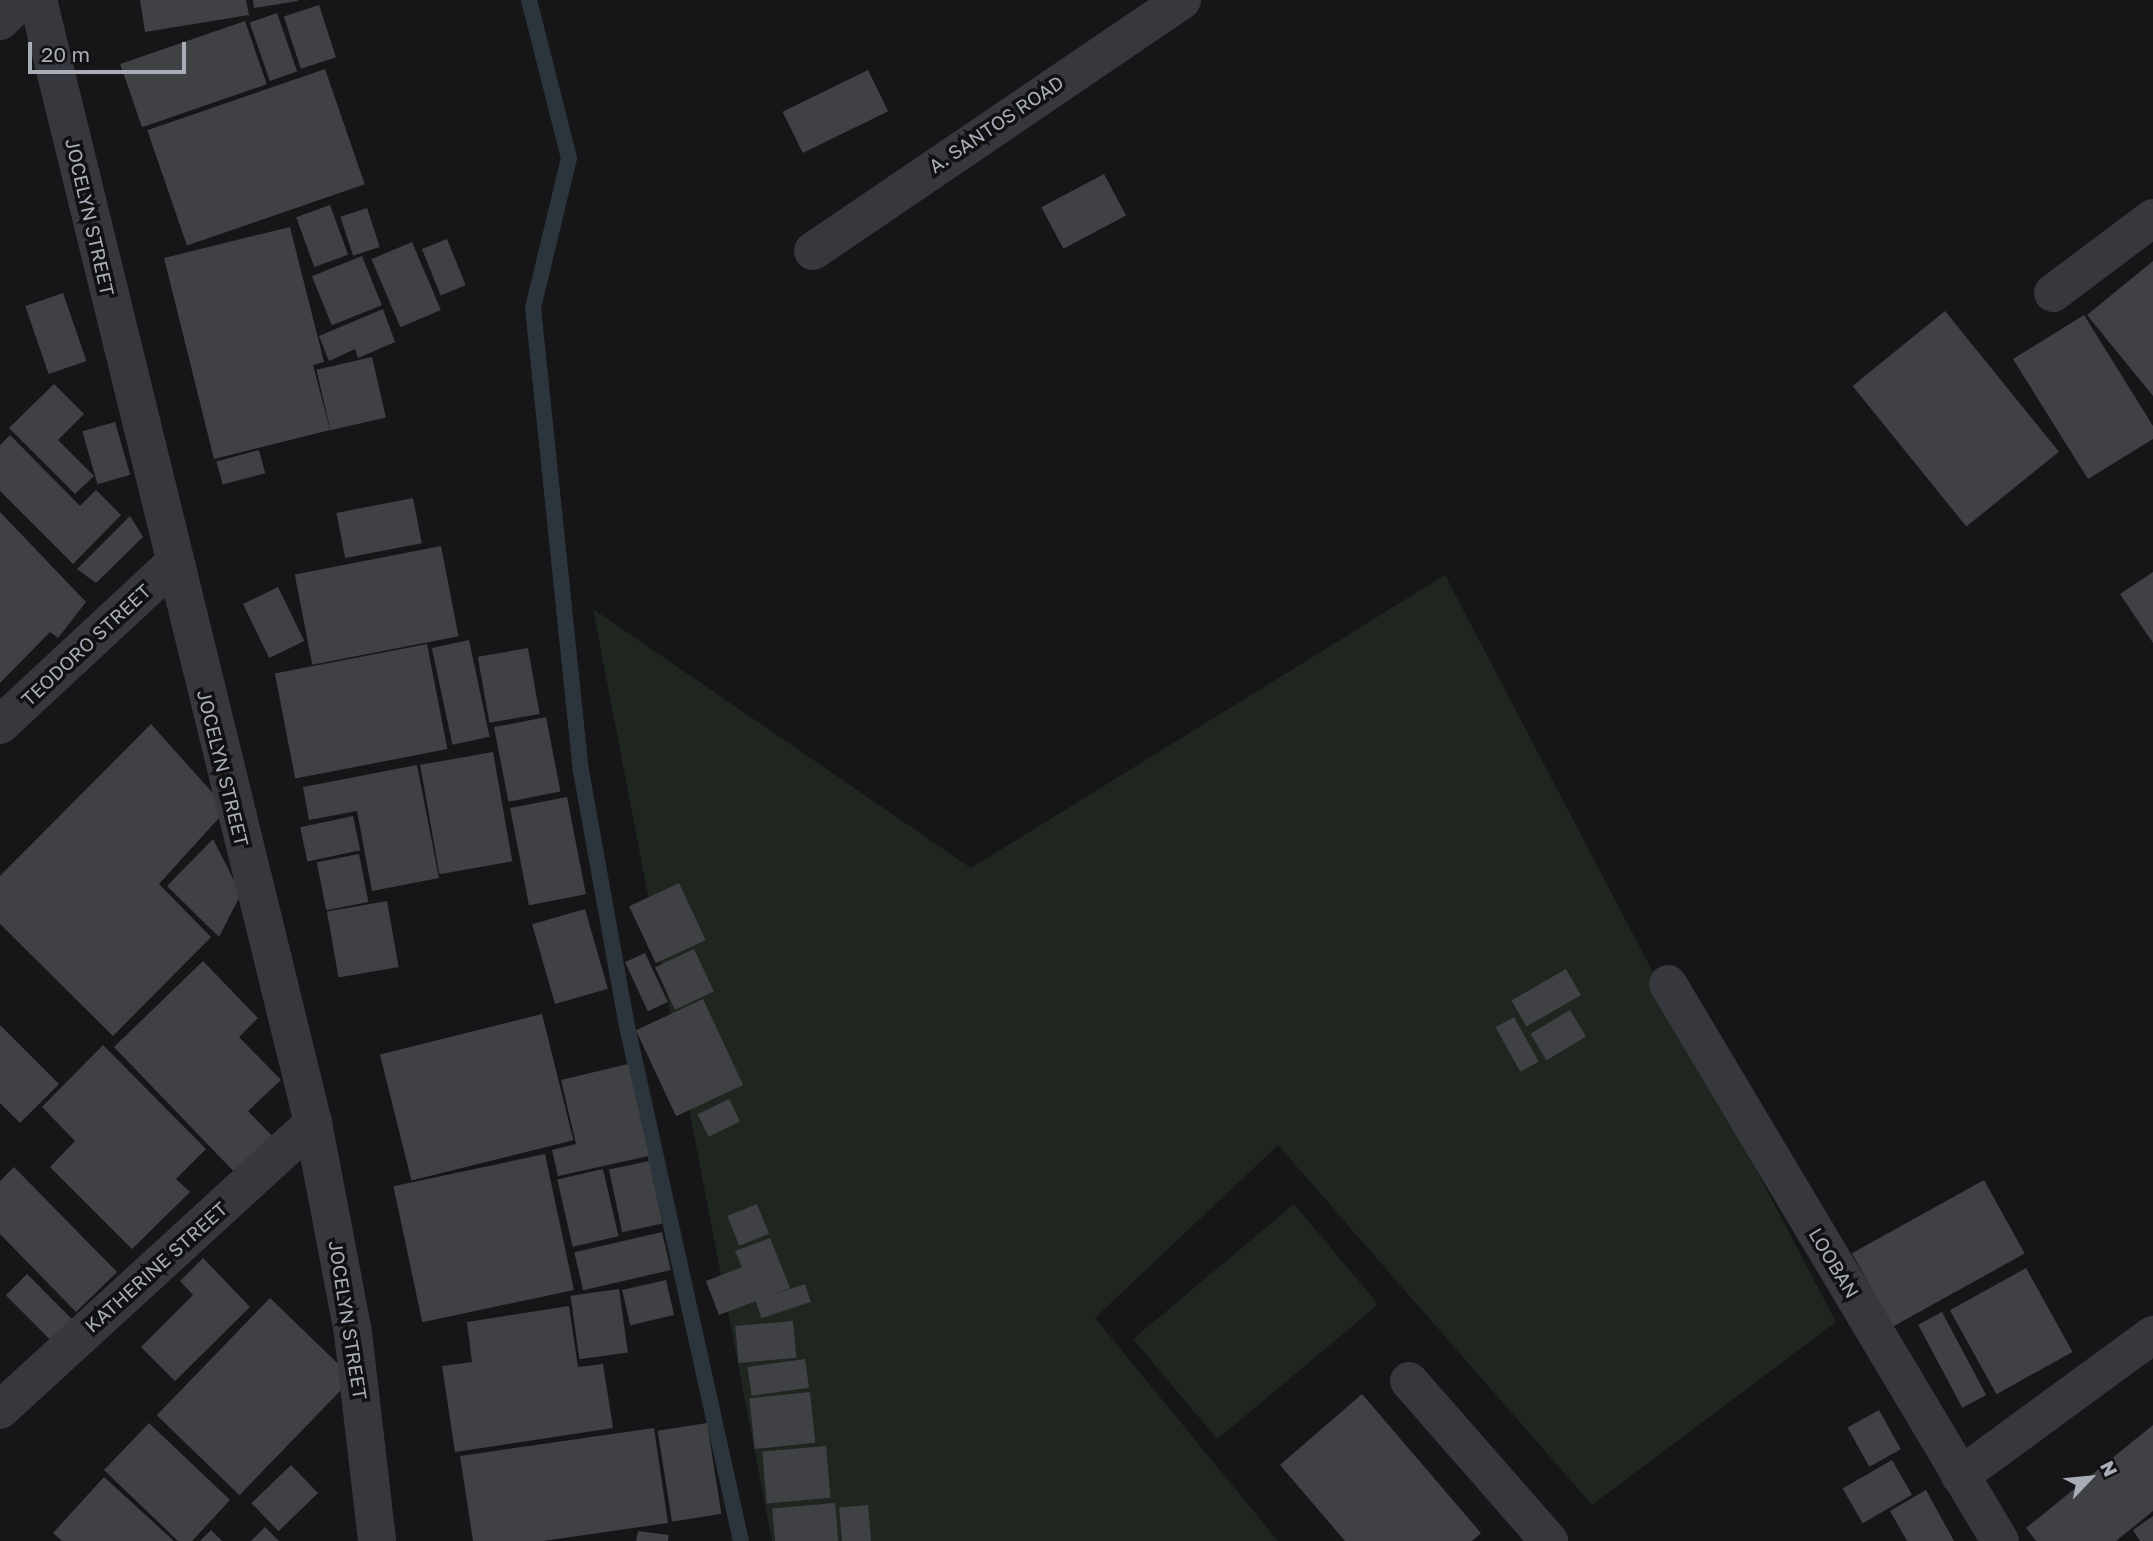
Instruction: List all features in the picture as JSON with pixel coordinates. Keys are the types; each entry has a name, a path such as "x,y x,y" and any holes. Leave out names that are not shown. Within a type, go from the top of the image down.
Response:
{"street":[{"path":"0,21 22,0"},
{"name":"JOCELYN STREET","path":"38,0 172,565 313,1124 353,1333 377,1541"},
{"name":"A. SANTOS ROAD","path":"813,251 1182,0"},
{"path":"2053,293 2153,218"},
{"name":"TEODORO STREET","path":"0,725 172,565"},
{"name":"LOOBAN","path":"1668,984 2000,1541"},
{"name":"KATHERINE STREET","path":"0,1410 313,1124"},
{"path":"1960,1476 2153,1335"},
{"path":"1409,1381 1549,1541"}],"shaded area":[{"path":"1445,575 1836,1322 1592,1505 1278,1145 1095,1318 1278,1541 772,1541 593,609 971,868"},
{"path":"1294,1204 1378,1304 1217,1439 1133,1339"}],"building":[{"path":"140,0 246,0 249,15 145,32"},
{"path":"253,0 298,0 298,1 254,8"},
{"path":"319,5 336,57 301,69 284,16"},
{"path":"277,13 297,72 270,81 250,22"},
{"path":"245,21 267,84 142,127 120,64"},
{"path":"325,69 365,184 187,246 147,130"},
{"path":"868,70 888,111 803,153 783,112"},
{"path":"1104,174 1126,215 1063,249 1041,207"},
{"path":"330,205 348,255 314,267 296,217"},
{"path":"367,208 380,247 353,256 340,217"},
{"path":"290,227 324,362 313,365 330,430 214,459 164,258"},
{"path":"447,239 466,285 441,295 422,249"},
{"path":"412,242 441,310 400,327 371,259"},
{"path":"362,256 382,305 332,325 312,276"},
{"path":"2153,261 2153,396 2087,315"},
{"path":"63,293 86,361 49,374 25,306"},
{"path":"383,309 395,342 358,358 355,349 329,361 319,336"},
{"path":"1945,311 2059,452 1966,527 1853,386"},
{"path":"2084,315 2153,426 2153,439 2088,479 2013,359"},
{"path":"372,357 386,417 330,430 316,370"},
{"path":"54,384 84,414 58,440 94,476 75,494 9,428"},
{"path":"115,422 130,475 97,484 82,431"},
{"path":"10,435 80,506 96,490 121,515 73,564 0,491 0,445"},
{"path":"259,450 265,473 223,485 216,461"},
{"path":"413,498 422,543 345,558 336,513"},
{"path":"0,512 86,602 58,638 50,632 0,683"},
{"path":"130,516 143,537 96,583 77,569"},
{"path":"441,546 459,636 312,665 295,574"},
{"path":"2153,572 2153,643 2120,594"},
{"path":"278,587 304,641 269,658 243,604"},
{"path":"469,640 490,737 452,745 432,648"},
{"path":"427,644 447,749 295,779 275,674"},
{"path":"528,648 540,714 489,723 478,657"},
{"path":"546,717 561,792 508,802 494,727"},
{"path":"151,724 227,809 159,884 211,937 113,1036 0,924 0,876"},
{"path":"493,752 512,861 439,874 420,765"},
{"path":"417,765 439,878 372,891 357,811 309,820 303,787"},
{"path":"567,797 586,894 529,905 510,808"},
{"path":"353,816 360,850 307,861 300,827"},
{"path":"213,839 241,894 219,937 167,886"},
{"path":"359,854 368,902 326,910 317,862"},
{"path":"679,883 706,940 656,963 629,906"},
{"path":"387,901 399,967 339,978 327,912"},
{"path":"585,909 608,989 555,1004 532,924"},
{"path":"694,949 714,992 675,1010 655,967"},
{"path":"645,953 668,1002 648,1011 625,962"},
{"path":"203,961 258,1018 239,1037 281,1080 248,1111 280,1144 242,1180 114,1047"},
{"path":"1566,969 1581,995 1526,1026 1511,1001"},
{"path":"703,999 743,1085 676,1116 636,1030"},
{"path":"1570,1010 1586,1037 1547,1060 1531,1034"},
{"path":"542,1014 573,1140 411,1181 380,1054"},
{"path":"1514,1017 1539,1062 1520,1072 1496,1027"},
{"path":"0,1025 59,1084 20,1123 0,1103"},
{"path":"103,1045 206,1149 176,1179 190,1192 132,1249 50,1167 75,1141 42,1107"},
{"path":"628,1064 649,1156 558,1176 552,1150 576,1144 561,1080"},
{"path":"729,1099 740,1121 709,1137 698,1114"},
{"path":"545,1154 574,1290 422,1322 393,1186"},
{"path":"649,1161 662,1224 622,1232 609,1170"},
{"path":"14,1167 117,1272 76,1312 0,1234 0,1181"},
{"path":"603,1169 619,1236 573,1247 557,1180"},
{"path":"1984,1180 2025,1253 1893,1327 1852,1253"},
{"path":"757,1204 769,1234 739,1246 727,1216"},
{"path":"662,1232 671,1270 583,1290 574,1252"},
{"path":"770,1238 790,1288 719,1315 706,1281 742,1267 735,1251"},
{"path":"203,1258 250,1307 175,1381 141,1347 193,1295 180,1281"},
{"path":"2026,1268 2073,1352 1996,1394 1950,1310"},
{"path":"27,1274 74,1321 52,1342 6,1295"},
{"path":"666,1280 674,1315 630,1325 622,1290"},
{"path":"805,1284 811,1302 761,1318 756,1300"},
{"path":"619,1289 628,1352 579,1359 570,1296"},
{"path":"270,1298 353,1378 239,1495 157,1415"},
{"path":"569,1306 578,1367 603,1364 613,1428 455,1452 442,1366 472,1362 467,1322"},
{"path":"1942,1312 1986,1395 1962,1408 1918,1325"},
{"path":"793,1321 796,1358 738,1363 735,1326"},
{"path":"805,1359 809,1388 752,1396 748,1367"},
{"path":"810,1392 815,1443 755,1449 749,1398"},
{"path":"1362,1394 1481,1533 1472,1541 1345,1541 1280,1465"},
{"path":"1879,1410 1901,1449 1869,1467 1848,1427"},
{"path":"149,1423 230,1500 192,1541 178,1541 104,1470"},
{"path":"707,1423 721,1514 672,1522 658,1431"},
{"path":"2153,1425 2153,1511 2116,1541 2036,1541 2026,1528"},
{"path":"654,1428 668,1523 543,1541 473,1541 460,1456"},
{"path":"826,1446 831,1498 767,1503 762,1452"},
{"path":"1892,1460 1912,1495 1863,1523 1843,1488"},
{"path":"291,1465 318,1493 279,1531 251,1503"},
{"path":"104,1477 174,1541 62,1541 53,1533"},
{"path":"1926,1490 1954,1541 1907,1541 1890,1511"},
{"path":"835,1503 838,1541 775,1541 772,1508"},
{"path":"868,1505 871,1541 842,1541 839,1508"},
{"path":"2153,1516 2153,1541 2140,1541 2133,1530"},
{"path":"265,1527 279,1541 251,1541"},
{"path":"211,1530 222,1541 200,1541"},
{"path":"638,1531 669,1535 668,1541 636,1541"}],"waterway":[{"path":"529,0 569,158 533,308 581,771 627,1026 741,1541"}]}
